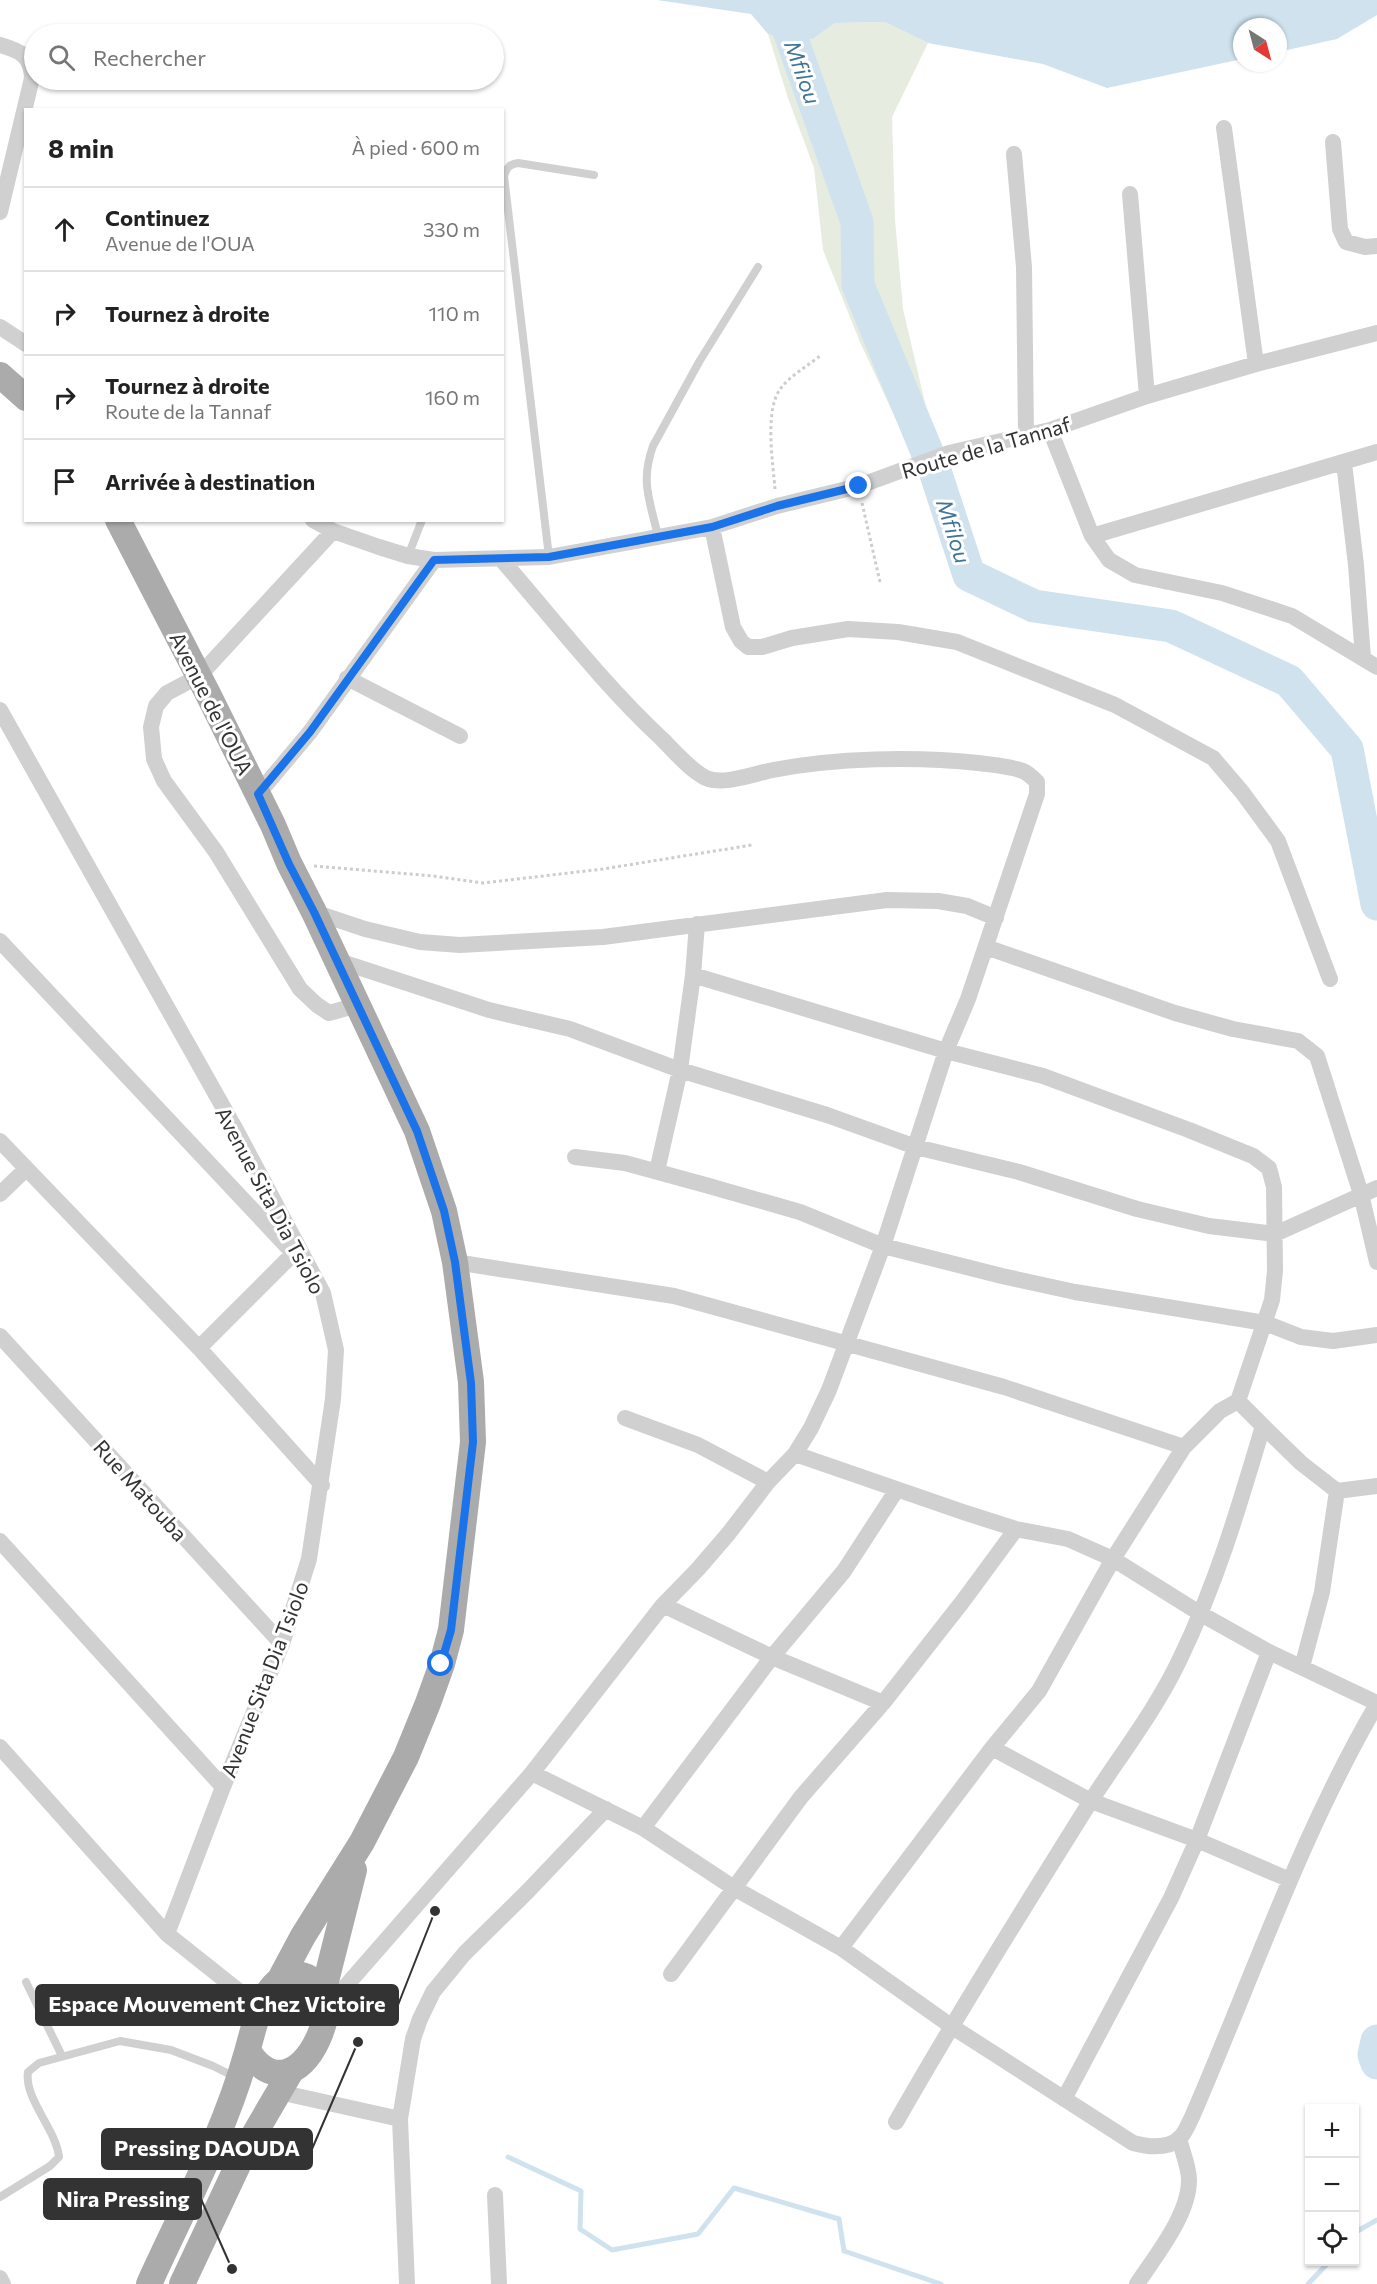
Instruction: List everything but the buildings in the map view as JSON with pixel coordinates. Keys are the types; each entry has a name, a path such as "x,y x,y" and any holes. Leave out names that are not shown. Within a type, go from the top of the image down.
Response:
{"main road":[{"path":"0,375 24,396"},
{"name":"Avenue de l'OUA","path":"119,522 258,794 289,864 417,1131 444,1211 455,1262 471,1383 473,1442 451,1630 428,1703 415,1736 362,1842 303,1936 280,1979 260,2008 250,2035 248,2051"},
{"name":"Avenue de l'OUA","path":"284,2083 318,2040 362,1842"},
{"path":"280,1979 292,1975 304,1976 314,1980 328,1996"},
{"path":"182,2284 245,2150 284,2083 278,2074 256,2062 248,2051"},
{"path":"149,2284 234,2095 248,2051"}],"street":[{"path":"0,45 24,56"},
{"path":"0,212 4,175 27,90"},
{"path":"1224,128 1256,364"},
{"path":"1334,142 1340,229 1346,242 1365,247 1377,246"},
{"path":"1014,154 1024,267 1026,435"},
{"path":"1130,194 1147,396"},
{"path":"0,327 24,343"},
{"name":"Route de la Tannaf","path":"317,522 333,531 408,556 434,560 549,557 712,527 777,506 859,486 949,453 1050,430 1147,396 1256,364 1377,333"},
{"path":"1050,430 1092,536 1109,560 1135,575 1222,593 1292,616 1370,663"},
{"path":"1092,536 1377,452"},
{"path":"1344,463 1370,663"},
{"path":"712,527 733,627 741,641 748,647 762,647 792,638 848,630 898,632 957,642 1114,705 1213,758 1242,792 1278,841 1330,980"},
{"path":"333,531 199,676 167,693 156,706 151,727 154,759 164,781 216,852 300,988 329,1013 358,1005"},
{"path":"258,794 310,732 434,560"},
{"path":"328,1996 532,1773 663,1605 729,1533 768,1482 795,1454 829,1390 883,1246 946,1051 968,999 1037,794 1037,782 1025,771 956,761 883,760 820,763 716,781 706,778 689,765 602,680 550,615 501,560"},
{"path":"347,678 460,736"},
{"name":"Avenue Sita Dia Tsiolo","path":"0,710 236,1130 323,1293 336,1350 333,1399 322,1485 309,1559 282,1644 223,1787 167,1934"},
{"path":"314,912 365,929 420,942 460,945 603,937 887,900 938,901 968,906 996,918"},
{"path":"657,1171 680,1070 693,975 697,924"},
{"path":"0,941 294,1253 323,1293"},
{"path":"986,947 1175,1013 1233,1029 1298,1041 1317,1056 1361,1194 1377,1262"},
{"path":"336,960 489,1010 570,1029 680,1070 827,1115 916,1147 1019,1172 1147,1211 1209,1226 1275,1234 1311,1220 1377,1188"},
{"path":"693,975 946,1051 1043,1076 1253,1156 1269,1168 1274,1187 1275,1271 1272,1300 1238,1401 1213,1417 1184,1447 1113,1559 1039,1691 992,1748 841,1948"},
{"path":"0,1141 199,1348 322,1485"},
{"path":"575,1157 625,1163 657,1171 800,1212 883,1246 1075,1292 1265,1323 1301,1337 1333,1341 1377,1335"},
{"path":"0,1194 26,1169"},
{"path":"199,1348 294,1253"},
{"path":"455,1262 674,1296 1004,1387 1184,1447"},
{"name":"Rue Matouba","path":"0,1336 282,1644"},
{"path":"1238,1401 1301,1463 1336,1491 1377,1486"},
{"path":"625,1418 698,1445 768,1482"},
{"path":"896,2122 951,2026 1091,1801 1147,1719 1178,1663 1225,1554 1263,1426"},
{"path":"532,1773 643,1828 734,1888 841,1948 951,2026 1133,2143 1149,2147 1163,2146 1179,2138 1192,2117 1210,2076 1290,1880 1357,1739 1377,1704 1269,1652 1201,1614 1113,1559 1068,1539 1016,1529 896,1491 795,1454"},
{"path":"643,1828 772,1657 844,1571 896,1491"},
{"path":"1302,1667 1322,1592 1336,1491"},
{"path":"671,1974 801,1797 883,1703 1016,1529"},
{"path":"0,1541 223,1787"},
{"path":"663,1605 772,1657 883,1703"},
{"path":"1064,2099 1171,1898 1197,1840 1269,1652"},
{"path":"992,1748 1091,1801 1197,1840 1290,1880"},
{"path":"1,1750 167,1934 260,2008"},
{"path":"408,2284 400,2120 413,2039 433,1992 464,1954 606,1809"},
{"path":"284,2083 400,2120"},
{"path":"1137,2284 1173,2228 1186,2200 1189,2179 1179,2138"},
{"path":"495,2195 499,2284"},
{"path":"0,2278 3,2284"}],"lane":[{"path":"549,557 504,176 511,164 518,163 594,175"},
{"path":"658,536 645,480 653,446 699,362 758,267"},
{"path":"408,556 422,522"},
{"path":"26,1982 62,2056"},
{"path":"0,2197 50,2166 59,2157 56,2145 28,2084 27,2078 32,2067 62,2056 120,2041 171,2050 239,2078"}],"path":[{"path":"777,506 771,440 772,414 780,388 821,355"},
{"path":"859,486 880,582"},
{"path":"289,864 433,876 483,883 603,869 752,845"}],"shaded area":[{"path":"885,22 928,43 892,117 895,220 903,309 935,446 911,452 860,342 823,250 814,168 788,98 768,34 793,41 813,39 835,23"}],"water":[{"path":"657,0 1377,0 1377,15 1337,39 1287,50 1287,18 1233,18 1233,61 1107,88 1043,64 928,43 885,22 835,23 813,39 793,41 768,34 751,14"}],"waterway":[{"name":"Mfilou","path":"778,0 857,222 858,285 935,471 969,575 1034,606 1171,626 1289,681 1347,749 1377,904"},
{"name":"Mfilou","path":"1377,2041 1374,2055 1377,2063"},
{"path":"508,2157 581,2191 580,2229 612,2250 698,2234 734,2188 839,2219 844,2251 941,2284"},
{"path":"1359,2230 1377,2220"},
{"path":"1308,2284 1325,2266"}],"place":[{"name":"Espace Mouvement Chez Victoire","path":"435,1911"},
{"name":"Pressing DAOUDA","path":"358,2042"},
{"name":"Nira Pressing","path":"232,2269"}],"route":[{"path":"441,1664 451,1630 473,1442 471,1383 455,1262 444,1211 417,1131 289,864 258,794 310,732 434,560 549,557 712,527 777,506 859,486"}]}
